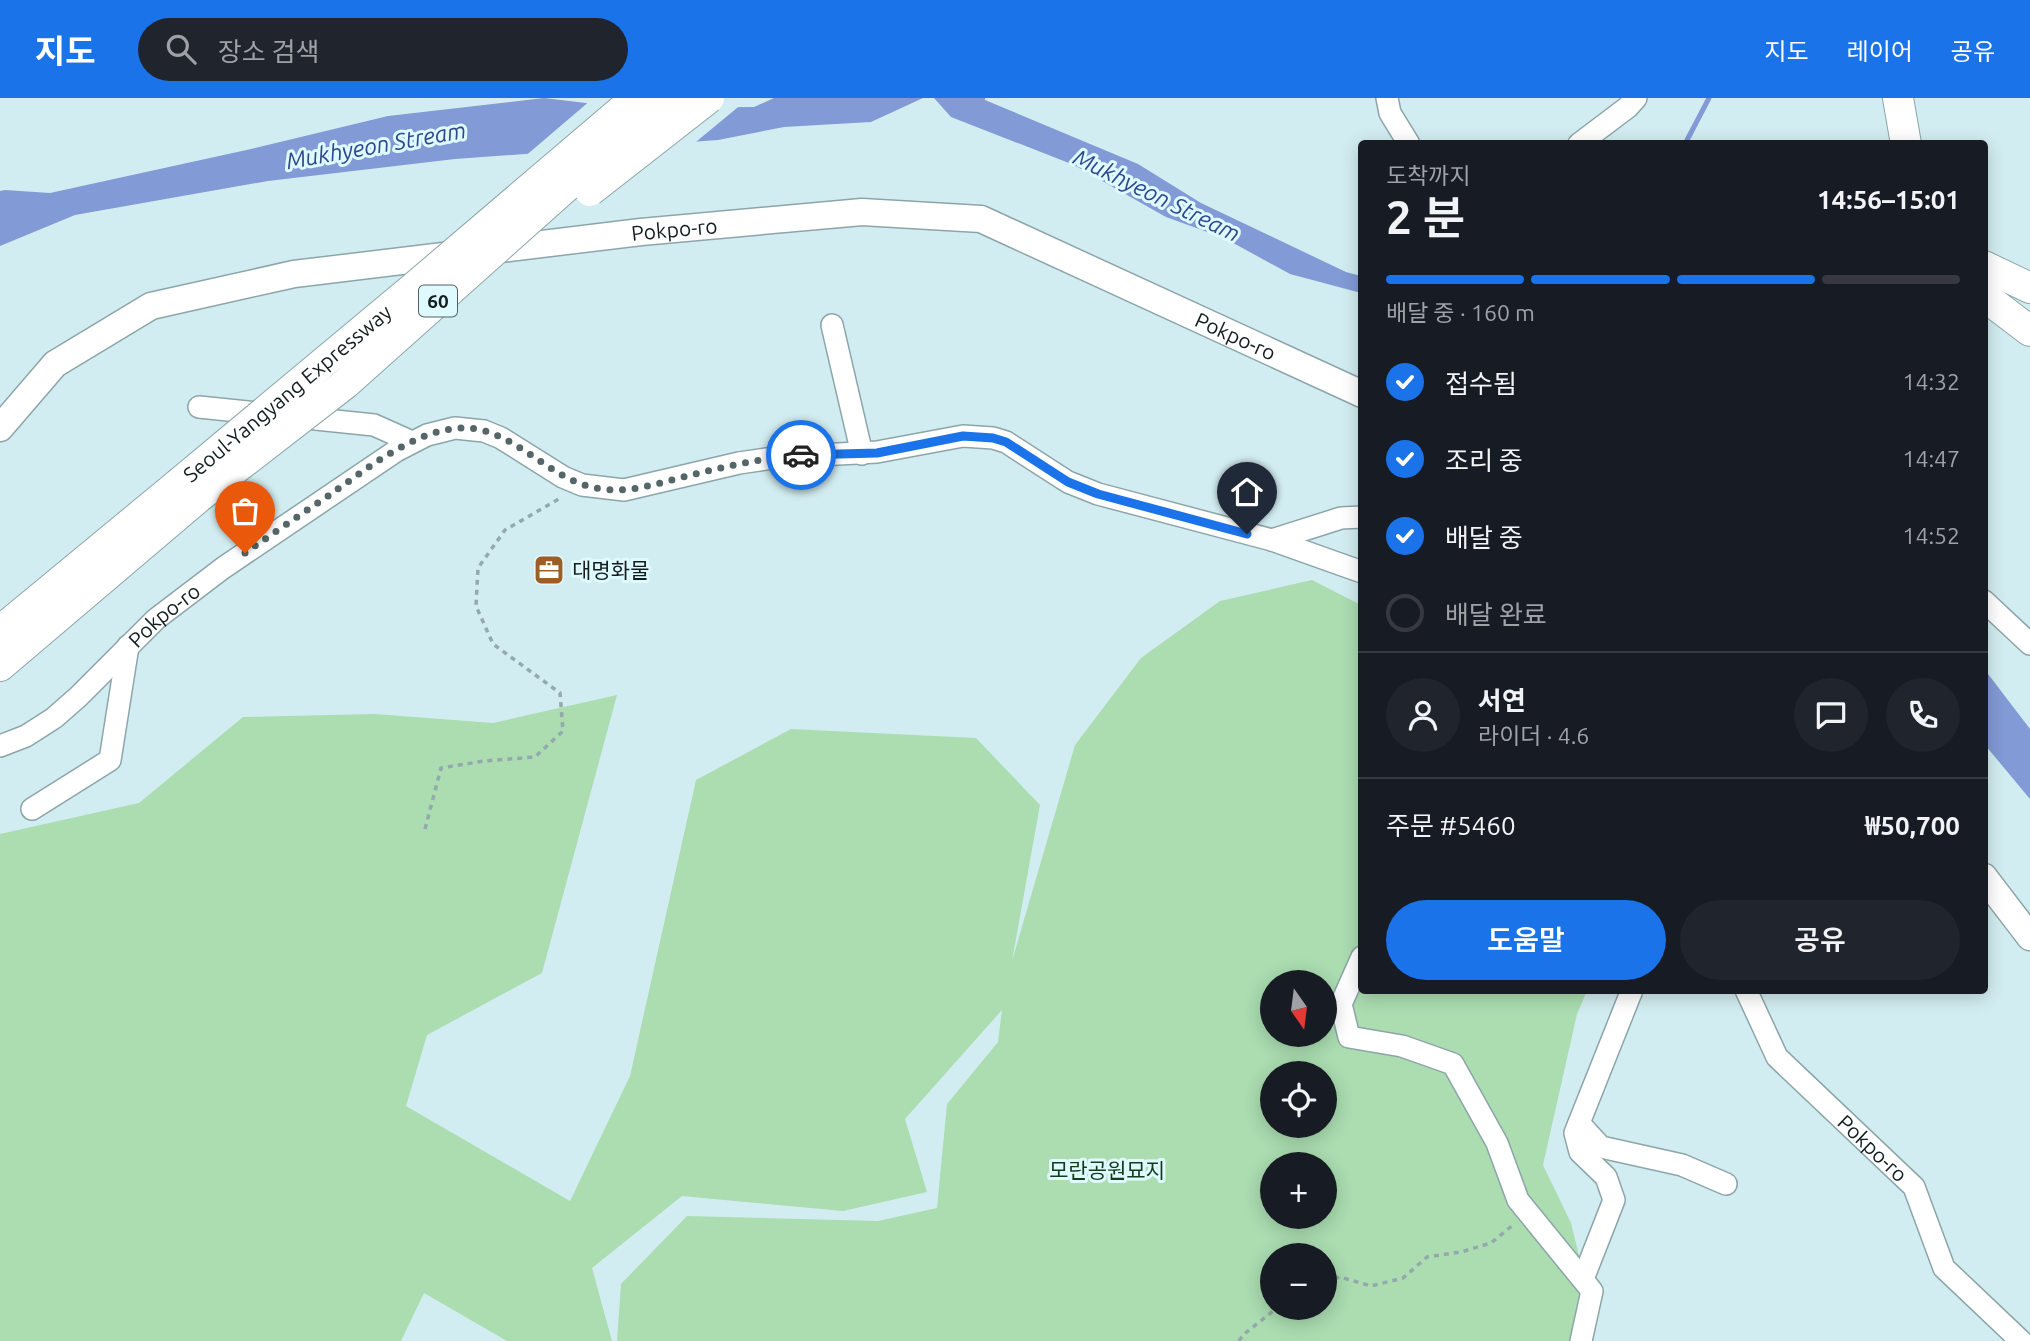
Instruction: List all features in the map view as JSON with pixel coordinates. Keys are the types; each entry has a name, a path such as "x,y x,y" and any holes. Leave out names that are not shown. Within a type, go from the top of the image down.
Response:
{"highway":[{"path":"413,288 620,98"},
{"name":"Seoul-Yangyang Expressway","path":"0,666 188,490 413,288 636,98"},
{"name":"Seoul-Yangyang Expressway","path":"0,631 188,490 345,384 670,98"},
{"path":"345,384 709,98"},
{"path":"1881,98 1884,140"},
{"path":"1898,98 1905,140"},
{"path":"1988,268 2030,288"},
{"path":"1988,299 2030,331"}],"main road":[{"name":"Pokpo-ro","path":"0,428 55,364 151,306 294,274 641,232 862,212 981,219 1358,392"},
{"path":"1988,882 2030,937"}],"street":[{"path":"1387,98 1390,113 1407,140"},
{"path":"1584,140 1636,98"},
{"path":"832,325 862,454"},
{"path":"200,407 374,425 412,442"},
{"name":"Pokpo-ro","path":"0,746 37,730 54,718 156,620 223,568 367,468 412,442 454,428 484,431 501,438 563,477 582,485 624,490 752,461 799,455 862,454 963,436 993,438 1006,442 1068,482 1098,494 1272,540 1358,571"},
{"path":"1272,540 1341,518 1358,517"},
{"path":"1988,605 2030,643"},
{"path":"32,809 110,760 128,646"},
{"path":"1358,962 1341,1004 1349,1037 1402,1046 1452,1064 1497,1143 1518,1200 1592,1291 1581,1341"},
{"path":"1583,1279 1614,1200 1606,1177 1580,1152 1575,1133 1630,994"},
{"name":"Pokpo-ro","path":"1748,994 1777,1058 1914,1187 1944,1268 2021,1341"},
{"path":"1579,1123 1601,1147 1682,1166 1726,1184"}],"path":[{"path":"425,829 441,768 535,757 563,731 561,693 493,644 476,606 478,568 505,530 582,485"},
{"path":"1337,1278 1371,1286 1403,1278 1427,1257 1461,1252 1491,1243 1529,1213"},
{"path":"1239,1341 1262,1320"}],"green space":[{"name":"모란공원묘지","path":"1312,580 1358,603 1358,994 1586,994 1577,1014 1543,1165 1571,1223 1589,1297 1572,1341 617,1341 621,1284 687,1216 878,1221 937,1208 947,1104 998,1042 1002,1010 905,1119 927,1192 843,1211 682,1196 592,1268 612,1341 507,1341 424,1293 401,1341 0,1341 0,834 139,803 243,717 375,714 493,723 617,695 542,973 427,1035 406,1106 570,1201 630,1076 696,780 791,729 976,738 1040,805 1012,961 1075,745 1141,658 1220,601"}],"water":[{"name":"Mukhyeon Stream","path":"544,98 628,108 754,107 774,98 923,98 871,122 784,127 718,140 455,159 268,181 75,215 0,246 0,191 50,193 388,116"},
{"name":"Mukhyeon Stream","path":"934,98 985,98 1138,164 1201,203 1346,272 1358,275 1358,292 1290,274 1224,238 1166,217 1074,165 951,117"},
{"path":"1988,674 2030,729 2030,799 1988,749"}],"pier":[{"path":"591,100 628,104 743,103 691,146 523,158"}],"waterway":[{"path":"1687,140 1709,98"}],"way so far":[{"path":"245,553 367,468 427,435 454,428 484,431 532,456 563,477 582,485 603,489 642,487 739,463 801,455"}],"place":[{"name":"대명화물","path":"549,570"}],"route":[{"path":"801,455 877,453 963,436 993,438 1006,442 1068,482 1098,494 1247,534"}]}
